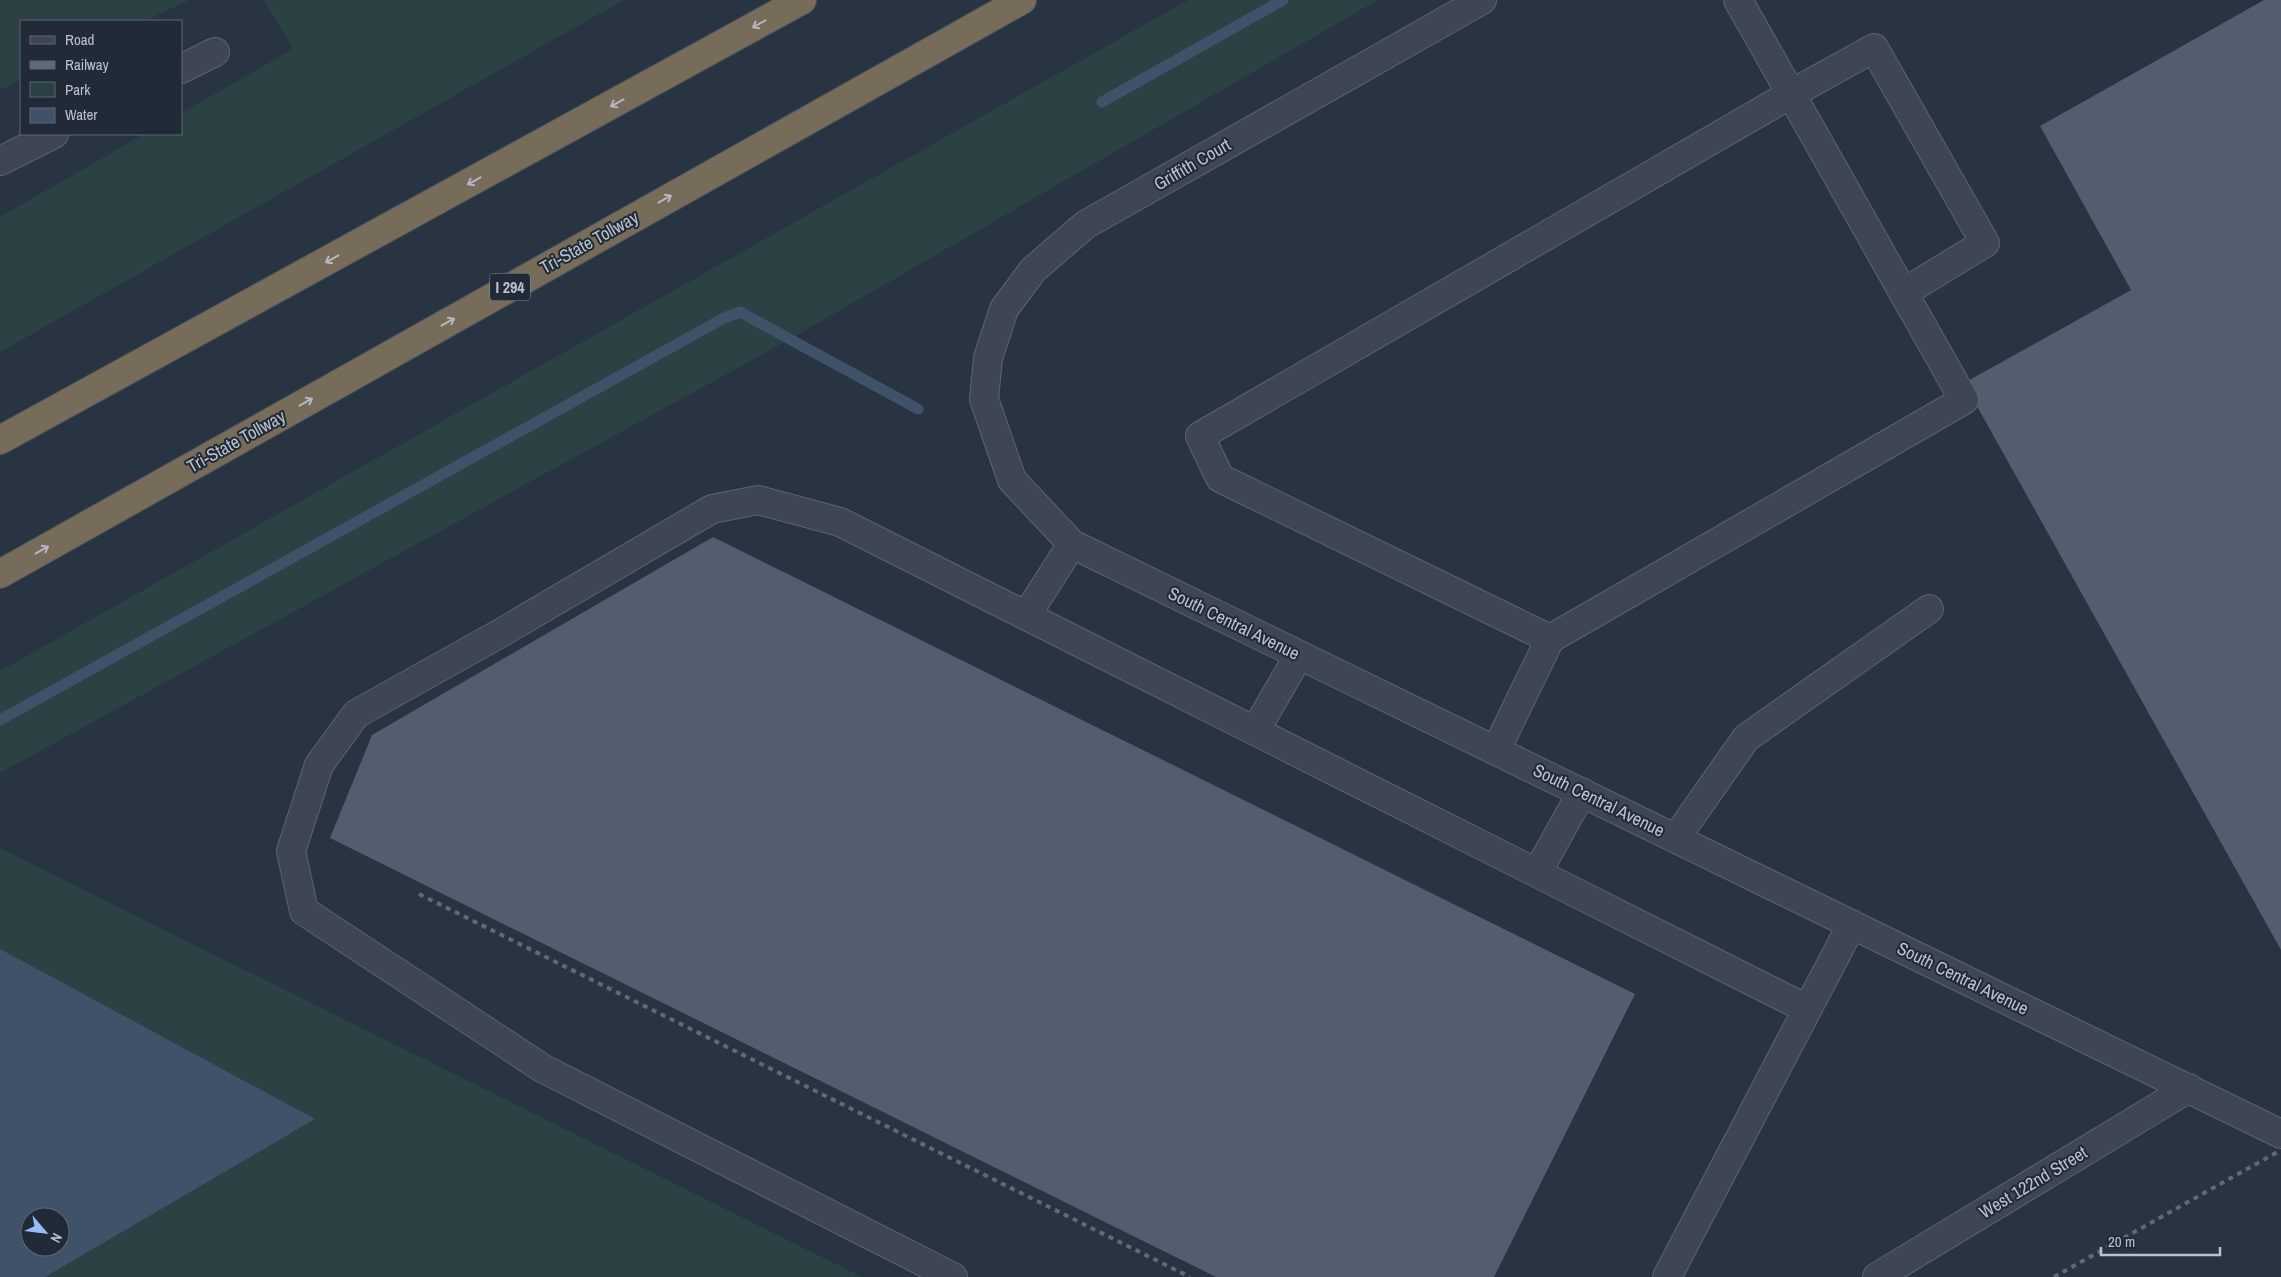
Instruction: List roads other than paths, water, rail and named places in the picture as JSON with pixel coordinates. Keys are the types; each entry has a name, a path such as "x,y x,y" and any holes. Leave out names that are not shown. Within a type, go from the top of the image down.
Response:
{"highway":[{"path":"0,440 802,0"},
{"name":"Tri-State Tollway","path":"0,574 1022,0"}],"street":[{"name":"Griffith Court","path":"984,399 988,358 1004,309 1033,270 1085,225 1482,0"},
{"path":"1496,750 1550,639 1964,400 1738,0"},
{"path":"1550,639 1220,478 1200,436 1791,94 1874,48 1985,243 1903,293"},
{"path":"182,68 215,52"},
{"path":"0,161 52,135"},
{"name":"South Central Avenue","path":"984,399 1012,480 1072,544 2281,1134"},
{"path":"953,1277 542,1068 304,911 291,850 319,764 356,714 498,634 712,509 758,500 840,522 1807,1009"},
{"path":"1026,616 1072,544"},
{"path":"1676,838 1746,738 1928,609"},
{"path":"1255,731 1299,655"},
{"path":"1537,873 1582,792"},
{"path":"1667,1277 1852,924"},
{"name":"West 122nd Street","path":"1877,1277 2189,1088"}],"water":[{"path":"0,949 315,1119 45,1277 0,1277"}],"waterway":[{"path":"1102,102 1283,0"},
{"path":"0,720 724,318 740,312 918,409"}],"railway":[{"path":"419,894 1190,1277"},
{"path":"2054,1277 2281,1150"}]}
